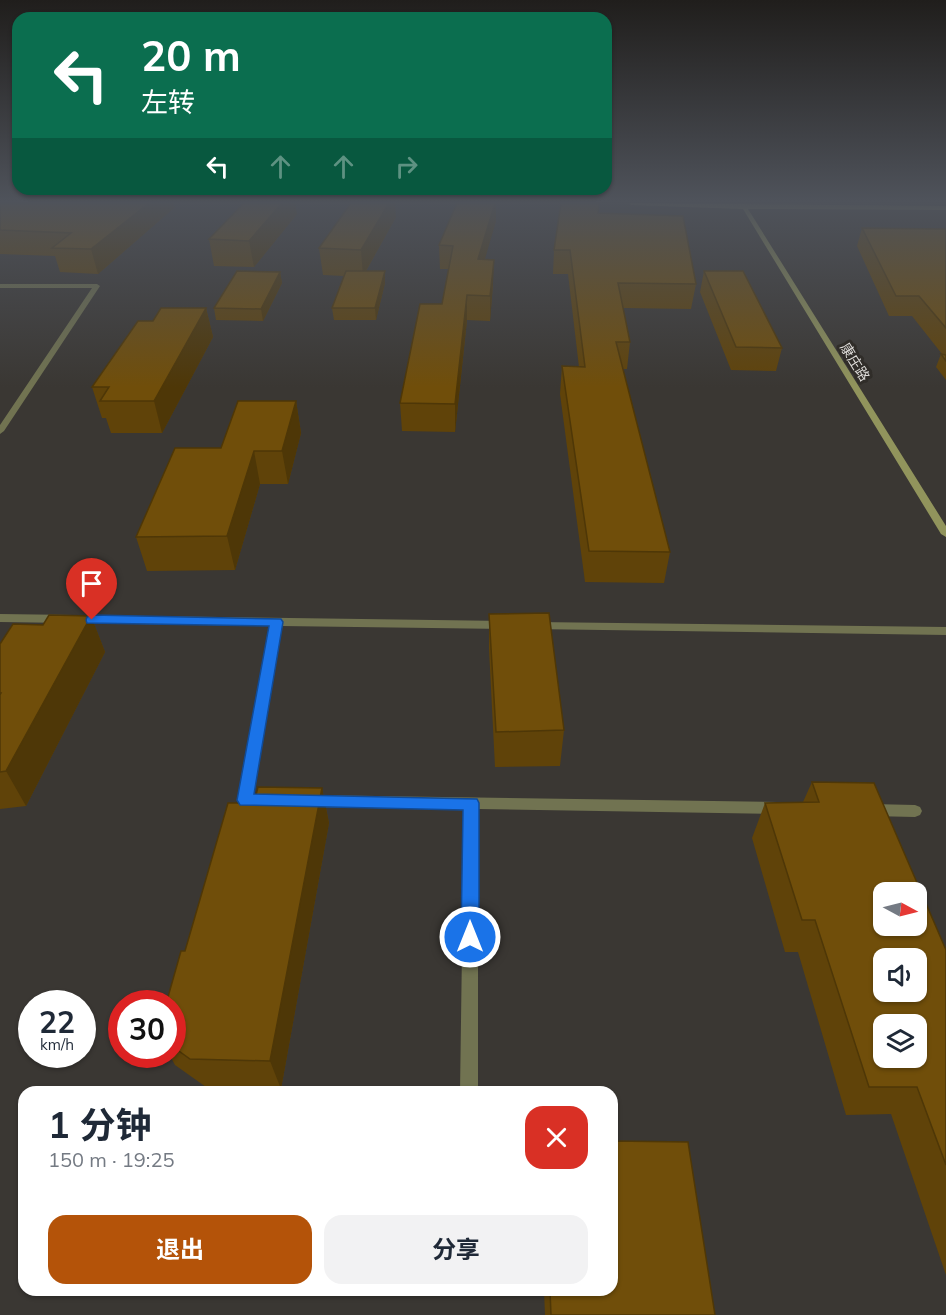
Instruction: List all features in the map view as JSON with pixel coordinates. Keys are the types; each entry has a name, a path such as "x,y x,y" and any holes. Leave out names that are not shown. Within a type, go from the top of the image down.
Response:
{"street":[{"name":"康庄路","path":"780,264 946,534"},
{"path":"0,286 97,286 0,431"},
{"path":"0,618 946,631"},
{"path":"276,622 245,800 795,809"},
{"path":"469,1086 471,803"},
{"path":"855,810 915,811"}],"building":[{"path":"450,264 494,264 490,296 467,295 455,404 400,403 420,304 442,304"},
{"path":"572,264 692,264 696,284 618,283 630,342 616,342 670,552 589,551 562,366 585,367"},
{"path":"880,264 946,264 946,328 919,296 896,296"},
{"path":"237,271 280,272 261,309 214,308"},
{"path":"346,271 385,271 375,308 332,308"},
{"path":"704,271 743,271 782,348 736,347"},
{"path":"161,308 206,308 154,401 100,401 109,387 92,387 138,321 153,321"},
{"path":"238,401 296,401 282,451 254,451 227,536 136,537 175,448 221,448"},
{"path":"549,613 564,730 496,732 489,614"},
{"path":"49,615 91,616 6,771 0,772 0,644 13,624 43,625"},
{"path":"812,782 874,783 917,882 873,882 873,936 927,936 927,906 946,950 946,1165 917,1087 869,1087 815,920 802,920 765,803 819,802"},
{"path":"258,787 322,788 270,1061 190,1059 186,1056 186,990 170,990 181,951 185,951 228,803 254,803"},
{"path":"618,1141 688,1142 715,1315 551,1315 550,1296 618,1296"}],"route":[{"path":"92,620 276,622 245,800 471,803 470,937"}]}
